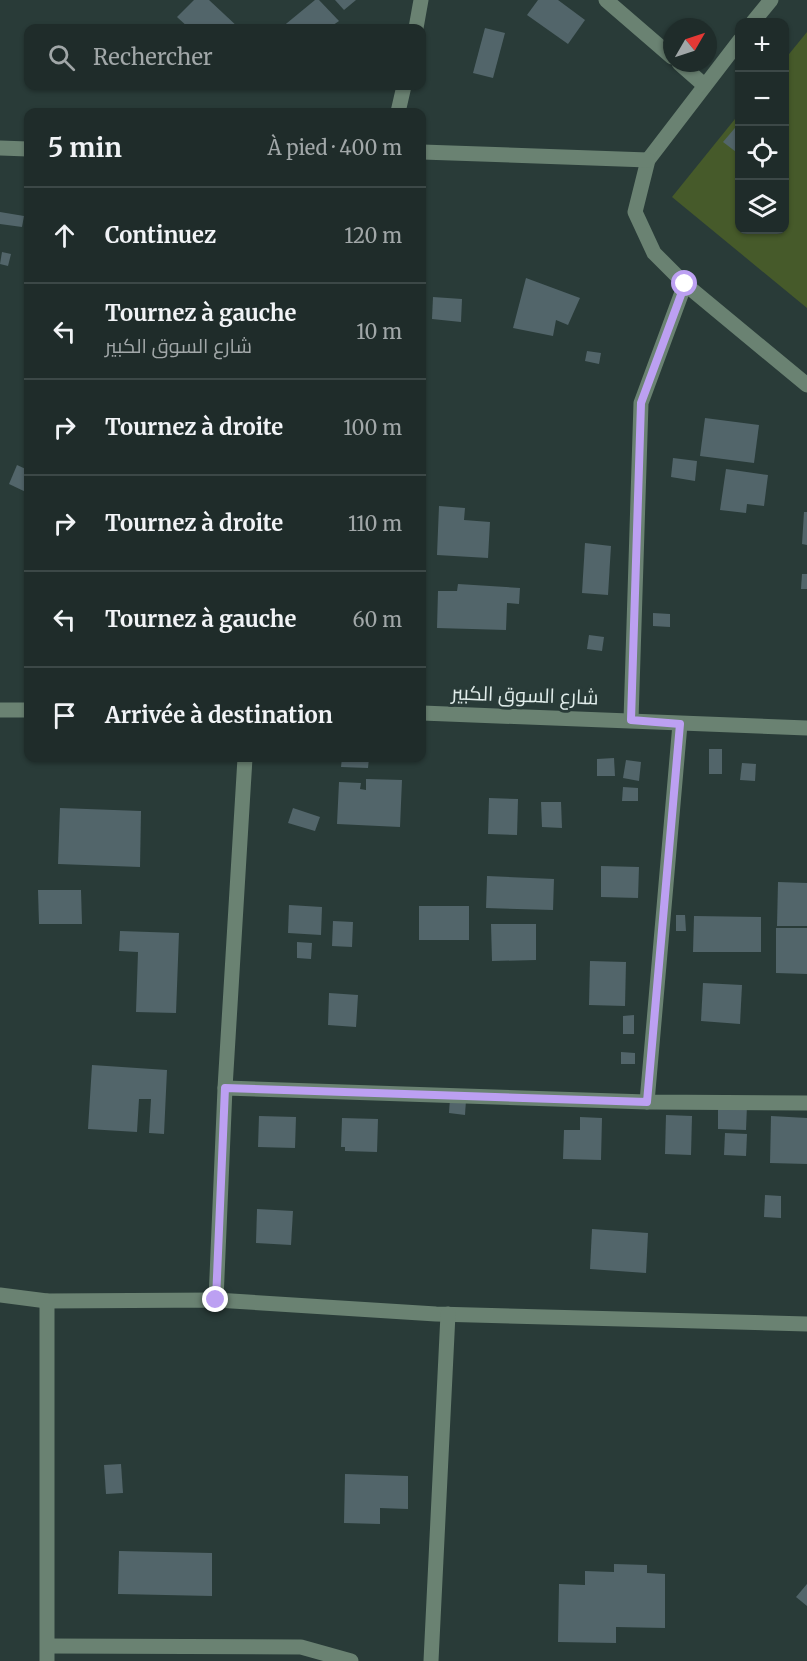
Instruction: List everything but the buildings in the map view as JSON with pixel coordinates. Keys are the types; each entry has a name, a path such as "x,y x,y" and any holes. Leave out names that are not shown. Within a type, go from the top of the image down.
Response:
{"street":[{"path":"417,24 422,0"},
{"path":"606,0 663,49"},
{"path":"756,18 771,0"},
{"path":"735,46 648,159 635,212 654,253 685,284 807,385"},
{"path":"689,72 704,85"},
{"path":"399,108 403,90"},
{"path":"0,148 24,149"},
{"path":"426,152 648,159"},
{"path":"631,720 641,403 685,284"},
{"path":"0,710 24,710"},
{"name":"شارع السوق الكبير","path":"426,713 807,728"},
{"path":"647,1102 680,724"},
{"path":"216,1300 225,1088 245,762"},
{"path":"225,1088 647,1102 807,1102"},
{"path":"0,1295 47,1301 216,1300 448,1314 807,1324"},
{"path":"47,1301 48,1654 301,1647 351,1661"},
{"path":"431,1661 448,1314"}],"green space":[{"path":"807,32 807,308 672,197 735,119 735,234 789,234 789,54"}],"route":[{"path":"216,1300 225,1088 647,1102 680,724 631,720 641,403 685,284"}]}
